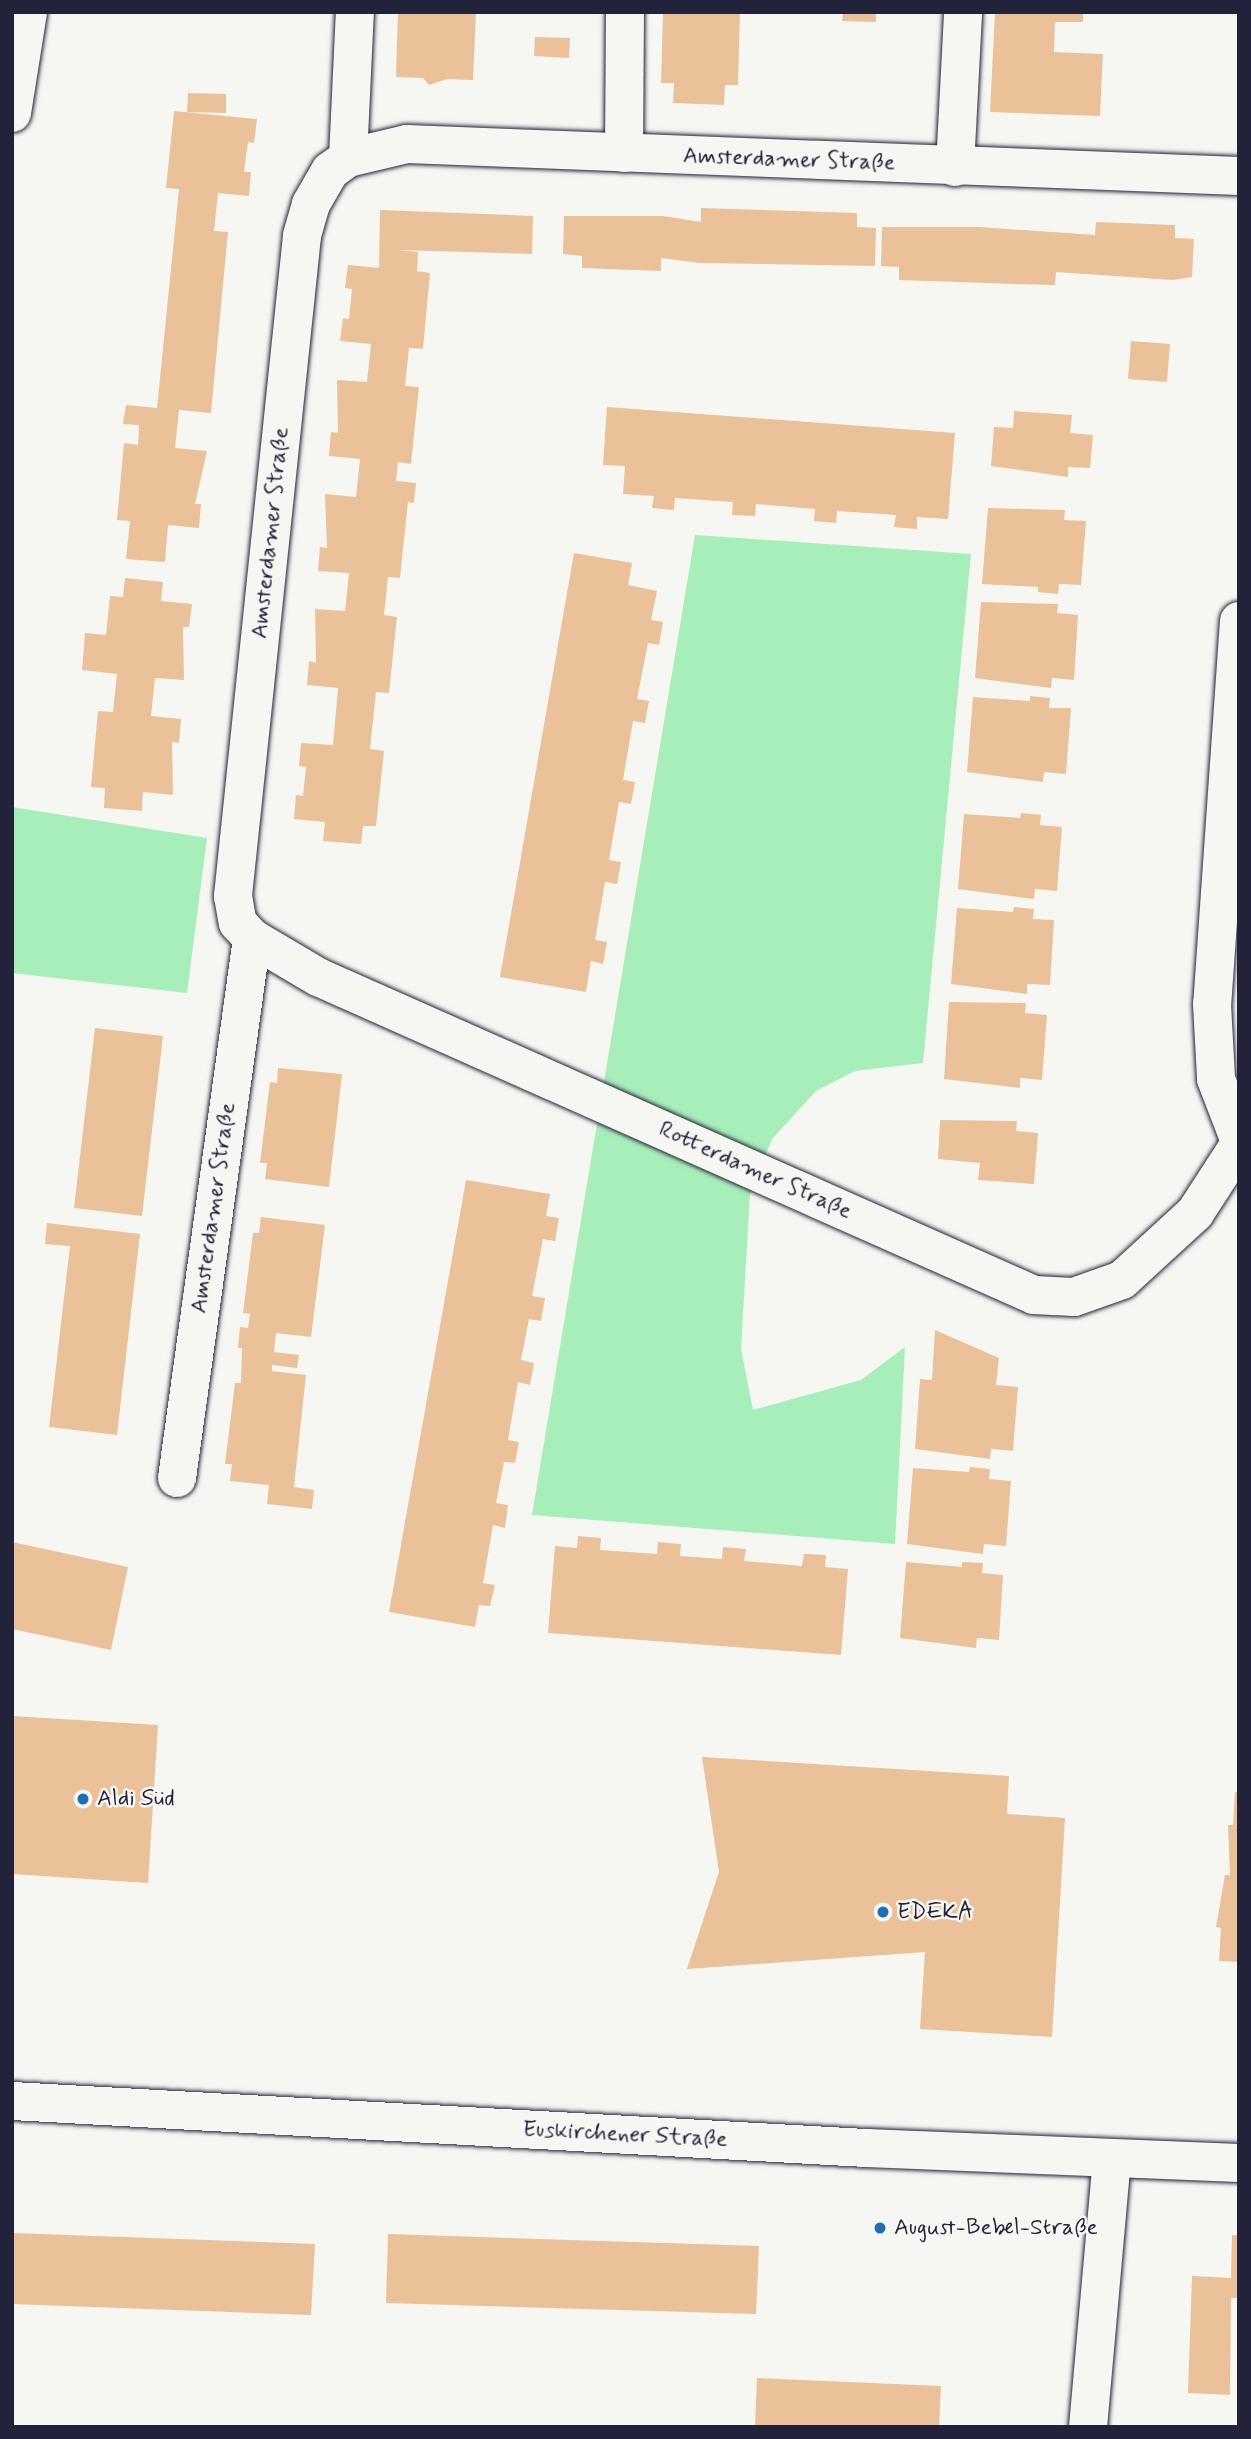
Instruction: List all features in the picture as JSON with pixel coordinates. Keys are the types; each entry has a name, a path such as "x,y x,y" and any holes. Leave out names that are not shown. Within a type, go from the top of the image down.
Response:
{"street":[{"path":"12,113 29,12"},
{"path":"348,158 355,12"},
{"path":"624,153 625,12"},
{"path":"955,167 963,12"},
{"name":"Amsterdamer Straße","path":"177,1479 245,931 233,896 302,236 311,204 330,171 348,158 407,144 1239,176"},
{"path":"1239,621 1212,1004 1216,1079 1239,1142"},
{"name":"Rotterdamer Straße","path":"245,931 318,977 1034,1295 1074,1297 1122,1280 1195,1213 1239,1142"},
{"name":"Euskirchener Straße","path":"12,2101 1112,2160 1239,2163"},
{"path":"1088,2427 1112,2160"}],"green space":[{"path":"695,535 971,554 923,1063 855,1071 816,1091 772,1139 750,1194 741,1349 753,1410 861,1380 905,1347 895,1544 532,1515"},
{"path":"12,807 207,838 187,993 12,973"}],"building":[{"path":"398,12 476,12 473,80 447,79 429,85 423,78 396,77"},
{"path":"663,12 740,12 738,85 725,85 724,105 673,103 674,83 661,83"},
{"path":"843,12 876,12 876,22 842,21"},
{"path":"995,12 1083,12 1083,22 1055,22 1054,52 1103,54 1100,116 990,112"},
{"path":"535,37 570,38 569,58 534,56"},
{"path":"188,93 226,94 226,113 187,112"},
{"path":"174,111 257,119 254,143 248,142 244,172 251,172 249,196 218,193 214,231 228,232 211,413 179,410 175,448 207,451 195,504 201,504 199,528 168,525 165,562 126,559 130,521 117,520 124,443 138,445 139,425 123,424 126,405 157,408 179,189 166,188"},
{"path":"701,208 857,213 857,227 876,228 875,266 699,263 661,258 661,271 582,268 582,256 563,254 564,216 663,216 701,222"},
{"path":"380,210 533,216 532,254 397,250 418,252 417,271 430,273 423,349 409,348 405,386 419,387 411,464 398,462 396,481 416,483 414,503 408,502 400,578 388,577 384,615 397,617 389,693 376,692 370,749 384,751 376,826 363,826 361,844 323,841 325,822 294,819 296,795 303,796 306,767 299,766 301,743 333,745 338,688 307,685 309,661 316,663 315,609 345,611 349,573 318,571 320,547 327,548 325,494 356,497 360,459 329,456 331,432 338,433 337,380 367,382 371,344 340,341 343,318 349,319 352,289 345,288 348,265 379,268"},
{"path":"1096,222 1175,225 1175,238 1194,239 1192,277 1173,280 1056,272 1055,285 899,280 899,267 881,266 882,227 979,227 1095,235"},
{"path":"1131,341 1170,344 1167,382 1128,379"},
{"path":"607,407 955,433 948,519 917,517 917,529 894,527 896,515 837,511 836,523 814,521 815,509 756,504 755,516 732,515 733,502 675,498 674,510 652,508 654,496 623,494 625,466 603,465"},
{"path":"1014,411 1072,415 1070,433 1093,435 1090,468 1068,467 1068,477 991,466 994,427 1013,428"},
{"path":"988,508 1065,510 1064,520 1086,521 1081,585 1059,584 1058,594 1038,592 1038,587 982,584"},
{"path":"574,553 632,563 628,585 657,591 651,620 663,622 659,645 648,643 637,699 649,701 645,723 633,721 623,780 635,782 631,804 619,802 609,860 621,862 617,884 605,882 595,940 607,942 603,964 591,961 586,992 500,977"},
{"path":"125,578 163,582 161,601 192,604 189,627 183,627 184,680 155,678 151,716 181,719 179,743 172,742 173,795 143,792 142,811 104,808 105,788 91,787 98,711 113,712 117,674 82,670 85,633 106,635 110,596 123,597"},
{"path":"981,602 1058,604 1057,613 1078,615 1074,680 1052,678 1051,688 975,678"},
{"path":"1030,696 1050,698 1049,708 1071,708 1066,774 1044,772 1043,782 967,772 973,697 1030,701"},
{"path":"1021,813 1041,815 1040,825 1062,827 1057,891 1035,889 1034,899 958,889 964,814 1020,818"},
{"path":"1014,907 1034,909 1033,919 1054,920 1050,985 1027,984 1027,994 951,984 957,908 1013,912"},
{"path":"949,1002 1026,1003 1025,1013 1047,1015 1042,1080 1020,1078 1020,1088 944,1079"},
{"path":"95,1028 163,1036 142,1216 74,1208"},
{"path":"278,1068 342,1074 329,1187 265,1179 267,1163 260,1163 270,1082 277,1083"},
{"path":"940,1120 1017,1121 1016,1131 1038,1133 1034,1184 978,1180 980,1163 938,1159"},
{"path":"466,1180 550,1194 546,1216 559,1218 555,1241 543,1239 532,1296 545,1298 541,1321 529,1319 521,1360 534,1363 530,1385 518,1382 508,1440 519,1442 515,1463 504,1462 496,1503 508,1505 505,1528 493,1525 483,1583 495,1585 490,1606 479,1605 475,1627 389,1612"},
{"path":"261,1217 325,1225 311,1337 276,1333 274,1352 299,1355 297,1368 272,1365 272,1371 306,1375 294,1487 314,1490 312,1509 267,1504 269,1485 230,1481 232,1464 225,1464 235,1383 241,1383 242,1348 238,1348 240,1327 248,1328 250,1314 243,1313 253,1233 259,1233"},
{"path":"47,1223 140,1234 117,1435 49,1427 70,1246 45,1244"},
{"path":"935,1330 999,1358 996,1385 1018,1387 1013,1451 991,1449 990,1459 915,1449 920,1379 932,1380"},
{"path":"970,1467 990,1469 989,1479 1011,1481 1006,1546 984,1544 983,1554 907,1544 913,1468 969,1472"},
{"path":"578,1536 601,1538 600,1550 657,1554 658,1542 681,1544 680,1556 722,1559 723,1547 746,1549 744,1561 802,1566 804,1554 826,1555 825,1567 848,1569 841,1655 548,1633 555,1546 577,1548"},
{"path":"12,1542 128,1567 111,1650 12,1629"},
{"path":"906,1562 962,1567 962,1562 983,1563 982,1573 1003,1575 999,1640 977,1638 976,1648 900,1638"},
{"name":"Aldi Süd","path":"12,1716 158,1725 148,1883 12,1874"},
{"name":"EDEKA","path":"702,1757 1009,1776 1007,1814 1065,1818 1052,2037 920,2029 925,1952 687,1969 719,1872"},
{"path":"1235,1792 1239,1792 1239,1962 1219,1961 1221,1928 1216,1927 1225,1875 1230,1875 1228,1825 1233,1825"},
{"path":"12,2233 315,2244 311,2315 12,2304"},
{"path":"388,2234 759,2246 756,2314 386,2303"},
{"path":"1232,2235 1239,2235 1239,2298 1231,2298 1230,2395 1188,2393 1192,2276 1231,2278"},
{"path":"757,2378 941,2386 939,2427 755,2427"}],"place":[{"name":"Aldi Süd","path":"83,1799"},
{"name":"EDEKA","path":"883,1912"},
{"name":"August-Bebel-Straße","path":"880,2228"}]}
